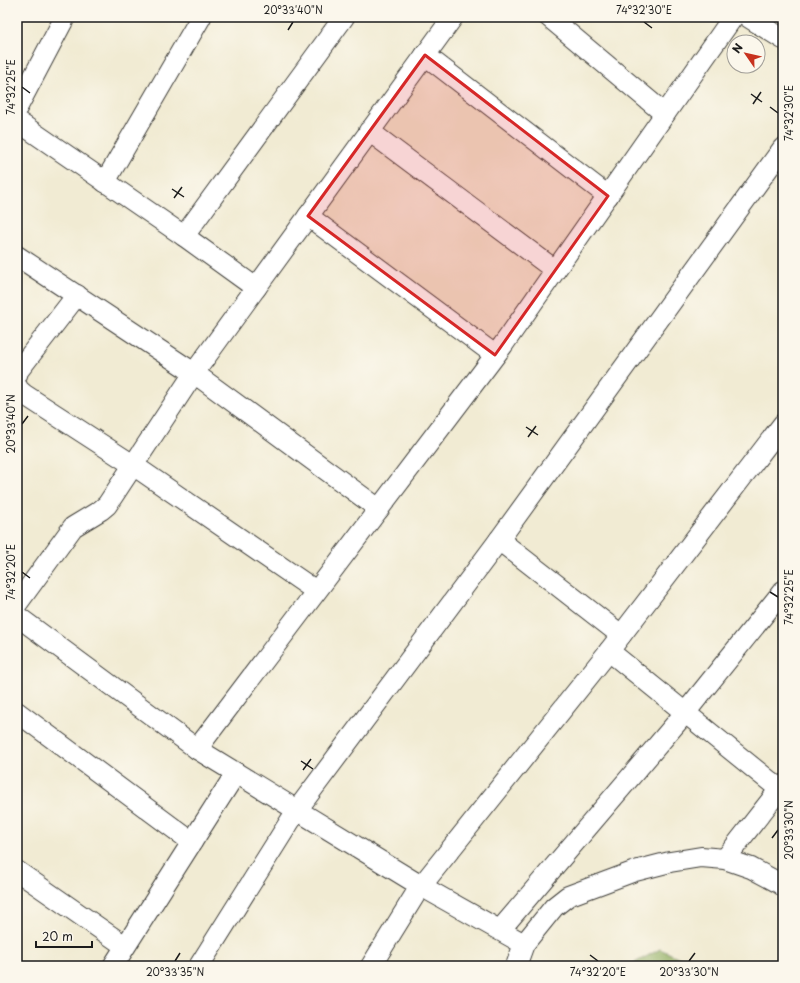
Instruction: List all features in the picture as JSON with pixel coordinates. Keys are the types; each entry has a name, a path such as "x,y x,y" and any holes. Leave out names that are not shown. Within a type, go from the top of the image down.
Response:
{"street":[{"path":"17,108 65,17"},
{"path":"105,182 201,17"},
{"path":"184,236 344,17"},
{"path":"17,604 73,527 107,505 194,373 453,17"},
{"path":"549,17 665,114"},
{"path":"197,749 495,355 733,17"},
{"path":"748,17 777,29"},
{"path":"425,55 608,196"},
{"path":"17,121 184,236 256,288"},
{"path":"370,132 555,270"},
{"path":"199,966 297,810 499,540 783,148"},
{"path":"308,216 495,355"},
{"path":"17,256 194,373 379,509"},
{"path":"17,375 18,371 77,295"},
{"path":"17,386 18,389 24,394 133,465 316,591"},
{"path":"371,966 421,886 609,651 783,424"},
{"path":"499,540 621,635"},
{"path":"500,930 685,713 783,591"},
{"path":"17,616 197,749 421,886 524,944"},
{"path":"609,651 782,789 725,859"},
{"path":"17,712 192,842"},
{"path":"113,966 236,773"},
{"path":"516,966 524,944 554,907 568,896 635,871 670,862 701,857 725,859 750,868 783,886"},
{"path":"17,871 125,946"}],"highlighted area":[{"path":"425,55 608,196 495,355 308,216"}],"green space":[{"path":"660,949 697,966 629,966"}]}
